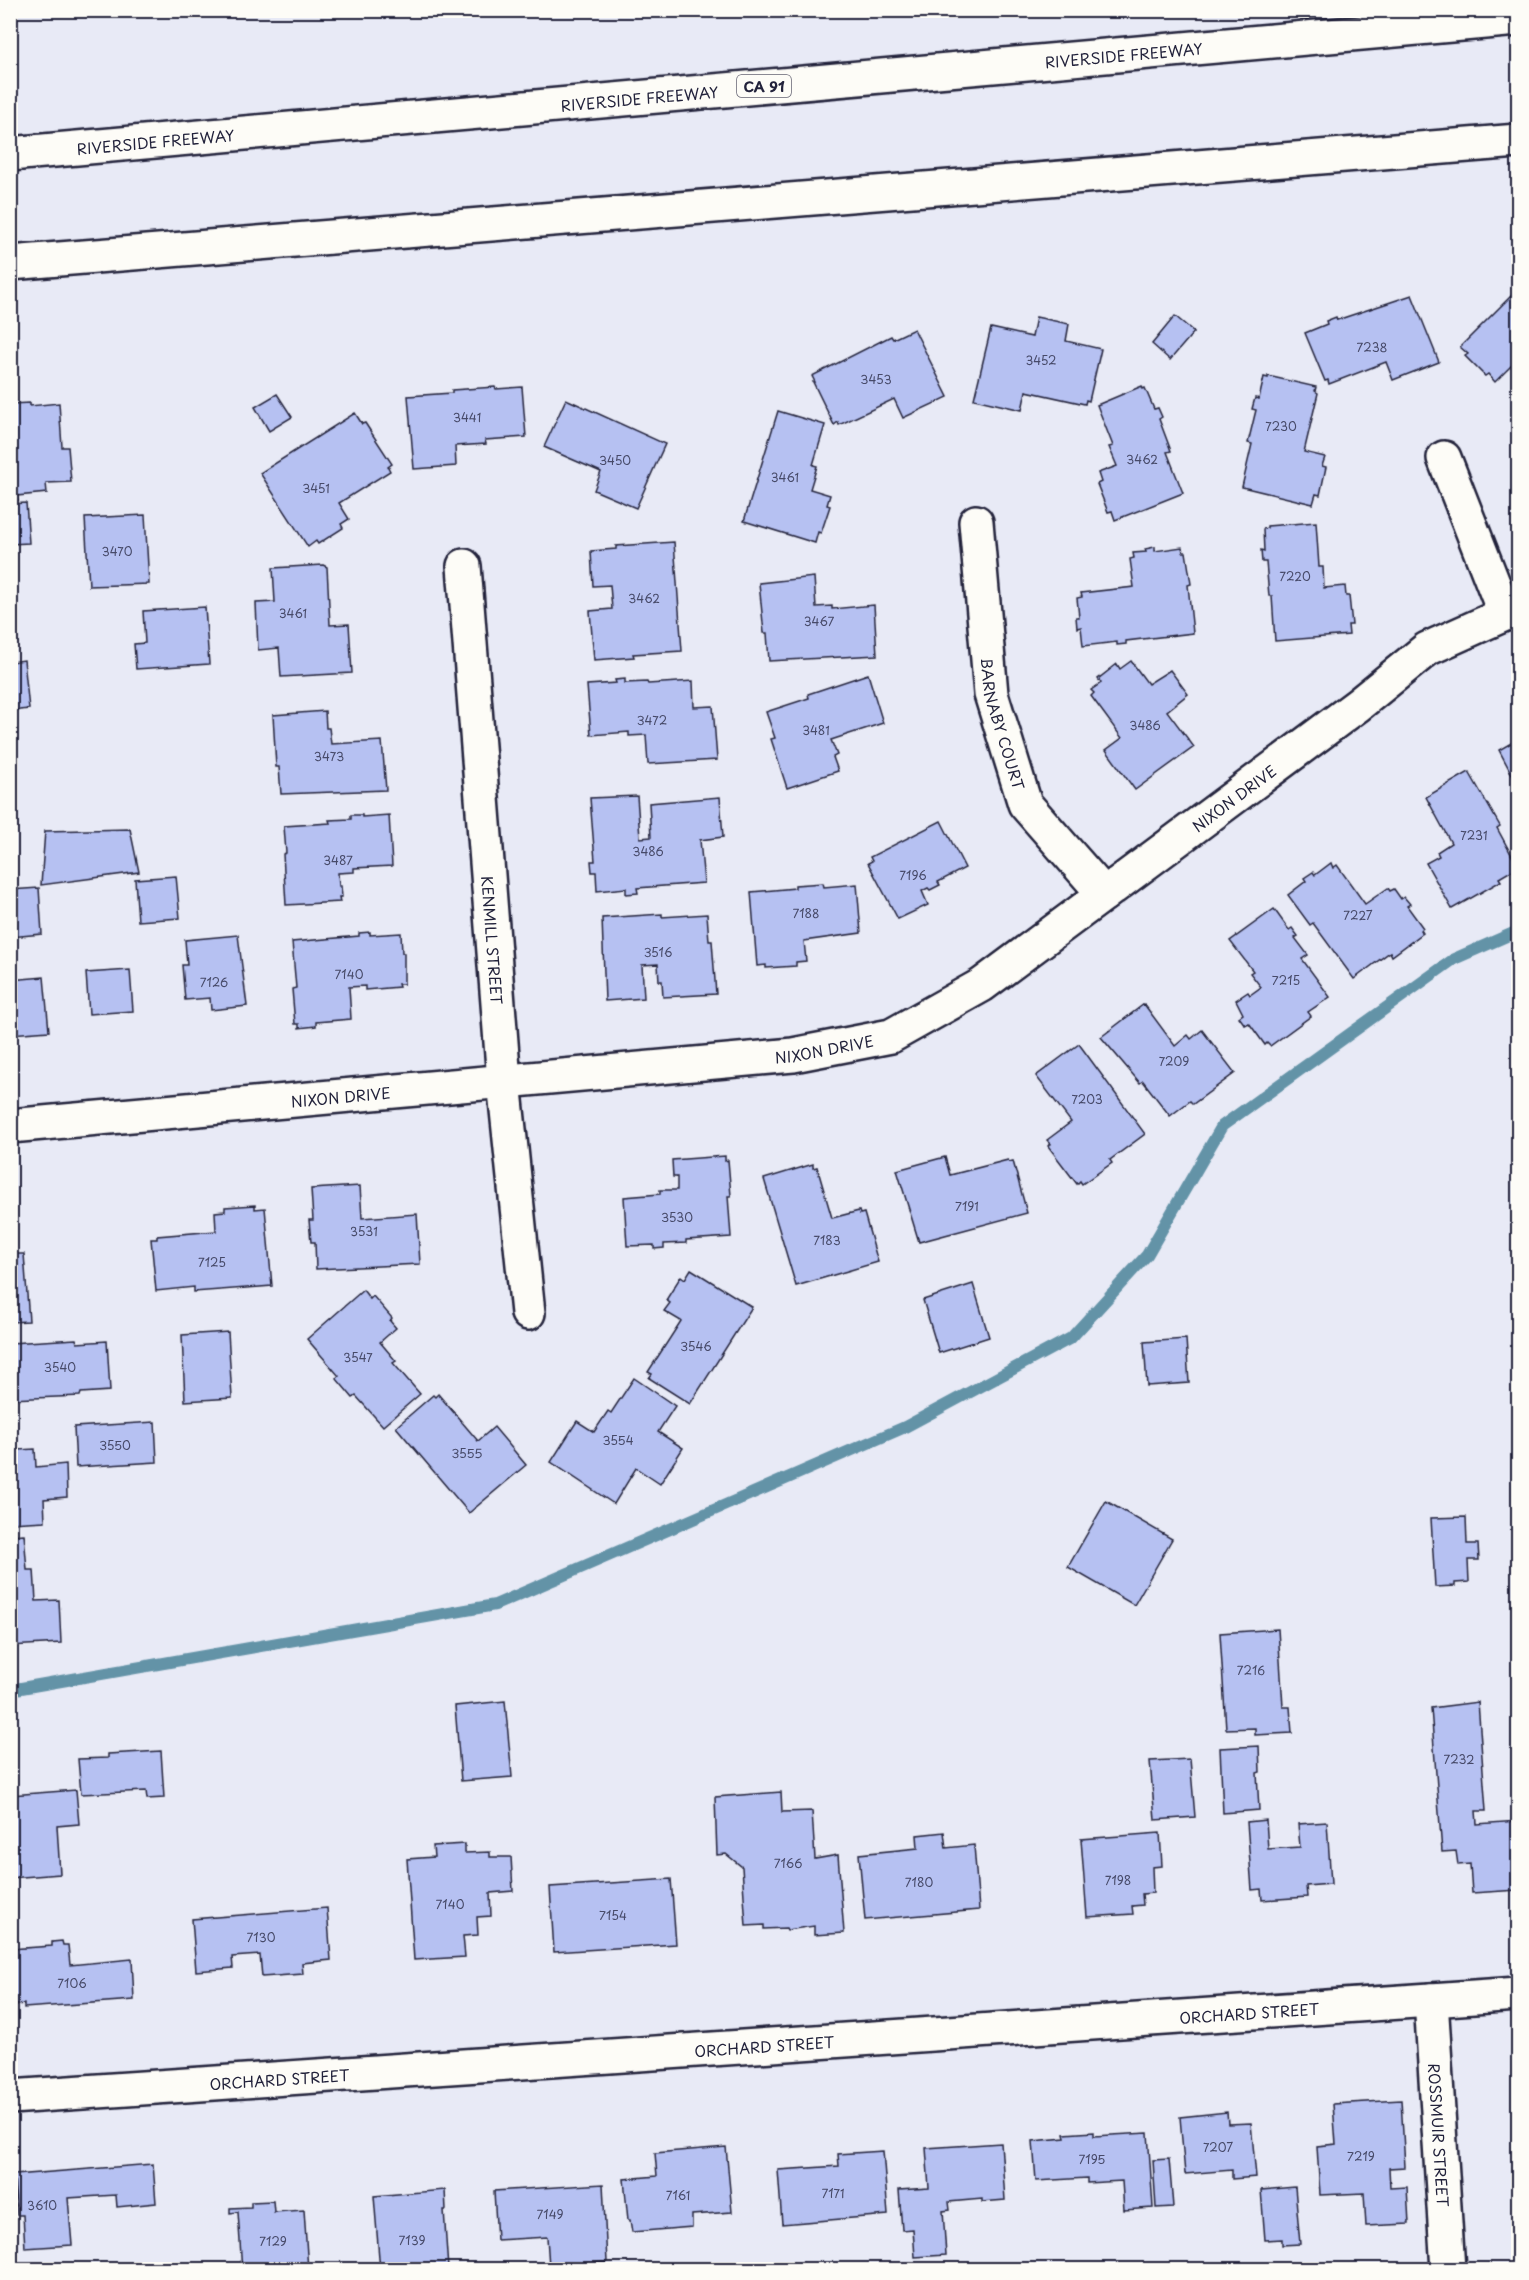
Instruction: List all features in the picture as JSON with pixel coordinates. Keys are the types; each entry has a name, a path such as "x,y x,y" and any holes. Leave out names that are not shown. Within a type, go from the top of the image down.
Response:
{"main road":[{"name":"RIVERSIDE FREEWAY","path":"10,154 1518,19"},
{"path":"10,263 1518,141"},
{"name":"NIXON DRIVE","path":"10,1126 793,1055 891,1036 982,985 1358,705 1427,649 1512,612 1444,458"},
{"name":"BARNABY COURT","path":"976,522 991,694 1025,804 1104,894"},
{"name":"KENMILL STREET","path":"464,566 504,1081 528,1313"},
{"name":"ORCHARD STREET","path":"10,2097 1518,1994"},
{"name":"ROSSMUIR STREET","path":"1431,2000 1448,2270"}],"building":[{"path":"44,10 124,10 116,16 109,16 92,11 44,14"},
{"path":"1513,294 1518,299 1518,369 1513,364 1495,382 1488,374 1485,376 1465,356 1468,354 1460,347"},
{"path":"1412,295 1439,362 1393,380 1386,362 1329,384 1328,380 1325,381 1305,333 1327,324 1326,321 1336,317 1337,320"},
{"path":"1175,316 1194,332 1170,360 1152,344"},
{"path":"1036,317 1069,324 1066,341 1101,349 1089,401 1086,400 1085,404 1026,391 1022,410 974,399 991,328 1032,337"},
{"path":"914,329 948,397 903,418 894,399 839,425 838,422 834,425 812,376 891,336 893,339"},
{"path":"1268,376 1316,387 1315,391 1318,393 1304,452 1325,457 1322,466 1326,467 1320,495 1316,494 1313,504 1242,487 1252,444 1248,443 1256,410 1252,409 1255,398 1259,399 1264,377 1268,378"},
{"path":"1142,386 1154,409 1158,408 1162,417 1159,419 1171,451 1167,452 1183,493 1115,520 1112,511 1108,512 1097,484 1101,482 1098,473 1117,466 1109,447 1113,446 1097,405"},
{"path":"495,387 496,389 522,387 526,437 485,440 486,444 455,446 456,466 414,469 408,396"},
{"path":"277,394 292,417 269,431 255,407"},
{"path":"566,399 665,444 636,508 594,490 601,472 544,447"},
{"path":"30,403 30,406 59,403 62,447 68,447 71,482 46,483 47,493 17,496 18,500 10,501 10,404"},
{"path":"778,411 825,425 813,465 817,466 810,489 830,495 827,505 830,506 821,533 818,532 815,543 744,521"},
{"path":"355,413 362,424 365,423 392,464 388,467 390,471 339,503 349,519 341,524 343,528 318,544 316,541 308,547 260,473"},
{"path":"26,503 29,543 10,544 10,504"},
{"path":"145,515 149,584 89,586 85,518"},
{"path":"1316,522 1319,567 1323,567 1324,588 1345,586 1346,596 1349,596 1352,625 1348,625 1349,635 1275,641 1272,596 1269,596 1266,562 1262,562 1263,529 1267,526"},
{"path":"674,542 682,651 633,654 634,657 594,660 590,611 612,609 610,585 593,586 591,551 616,549 616,546"},
{"path":"1155,547 1155,551 1182,547 1183,552 1186,552 1191,584 1188,585 1193,633 1126,641 1126,644 1117,645 1117,642 1083,646 1081,627 1077,628 1076,617 1079,617 1077,598 1082,597 1081,593 1134,587 1130,559 1134,558 1133,553 1146,552 1145,549"},
{"path":"323,565 327,567 330,625 349,624 352,673 281,677 279,648 258,650 256,603 275,602 273,568"},
{"path":"814,577 816,607 832,606 832,609 874,605 877,655 769,661 759,583"},
{"path":"205,607 209,664 136,669 134,644 145,643 143,611"},
{"path":"10,658 11,662 24,660 29,709 10,711"},
{"path":"1131,661 1148,684 1170,670 1188,694 1167,711 1194,747 1135,790 1106,750 1122,738 1091,696 1094,693 1091,690 1101,683 1098,679 1117,664 1120,669"},
{"path":"868,674 883,723 831,740 837,755 833,757 838,771 787,788 771,739 775,738 766,712 809,698 808,694"},
{"path":"625,679 625,683 647,682 648,684 693,681 694,707 713,706 717,760 648,764 646,735 629,736 629,732 591,735 587,685 616,683 615,680"},
{"path":"325,711 326,728 329,728 331,744 382,741 386,790 281,794 279,767 276,767 273,715"},
{"path":"1518,739 1518,786 1499,750"},
{"path":"1469,772 1500,826 1497,828 1518,867 1499,878 1501,881 1452,909 1426,863 1439,856 1437,852 1451,843 1426,797"},
{"path":"637,796 640,838 651,837 649,803 720,797 723,837 700,840 704,883 637,888 638,893 626,894 626,888 597,891 596,872 592,872 591,861 595,861 590,798"},
{"path":"351,815 362,815 362,817 389,815 392,866 354,868 354,872 338,873 342,897 339,897 340,902 286,905 284,826 330,823 329,820 351,819"},
{"path":"941,821 965,868 938,882 940,885 922,891 928,905 898,919 868,863 872,861 870,857"},
{"path":"130,829 139,872 41,885 45,831"},
{"path":"1331,863 1333,868 1337,865 1365,904 1388,888 1390,891 1394,889 1401,899 1404,897 1410,904 1407,906 1423,928 1421,930 1423,933 1392,956 1390,952 1354,979 1313,923 1310,925 1288,895 1306,881 1304,878 1313,872 1315,875"},
{"path":"176,876 180,918 138,921 135,879"},
{"path":"823,883 824,887 857,884 861,933 804,941 806,961 796,962 796,966 766,968 766,965 757,966 751,892"},
{"path":"39,888 42,934 10,937 10,890"},
{"path":"1274,909 1289,930 1292,928 1298,936 1295,938 1308,955 1302,959 1330,997 1308,1012 1311,1016 1270,1046 1267,1043 1265,1045 1249,1023 1245,1025 1239,1017 1243,1014 1236,1000 1248,992 1250,995 1261,987 1250,973 1253,971 1230,941"},
{"path":"662,914 662,917 707,914 709,941 712,941 716,994 663,997 658,964 642,965 644,998 605,1001 602,918"},
{"path":"370,932 370,935 401,933 402,953 404,953 404,984 398,984 399,987 365,990 365,986 349,987 351,1019 316,1022 316,1026 299,1028 299,1024 295,1024 292,989 296,988 292,942 359,936 359,933"},
{"path":"238,935 247,1006 211,1010 210,998 185,1000 182,965 187,965 185,940"},
{"path":"130,970 133,1011 89,1014 86,973"},
{"path":"44,977 49,1031 10,1034 10,980"},
{"path":"1144,1004 1175,1046 1188,1035 1191,1039 1202,1030 1235,1073 1193,1104 1190,1101 1170,1116 1143,1081 1140,1083 1101,1037"},
{"path":"1079,1044 1145,1134 1110,1160 1112,1163 1082,1184 1080,1181 1077,1184 1048,1146 1051,1144 1047,1140 1071,1122 1036,1076"},
{"path":"725,1156 725,1161 728,1160 731,1196 728,1196 731,1237 686,1240 686,1243 664,1244 664,1248 654,1249 654,1245 627,1246 624,1197 660,1194 660,1190 677,1190 677,1177 673,1177 672,1160"},
{"path":"945,1157 950,1175 1008,1160 1013,1161 1027,1213 919,1242 897,1170"},
{"path":"813,1164 813,1168 817,1167 832,1218 859,1211 860,1214 864,1213 878,1262 796,1286 764,1179"},
{"path":"360,1186 362,1218 417,1214 420,1264 316,1269 315,1242 311,1242 309,1220 313,1220 311,1189"},
{"path":"255,1205 255,1209 265,1208 272,1286 194,1292 194,1287 156,1291 151,1239 157,1239 157,1236 216,1231 215,1212 225,1211 225,1207"},
{"path":"10,1254 24,1254 29,1321 10,1322"},
{"path":"691,1269 752,1307 690,1404 649,1378 652,1374 648,1372 681,1321 664,1311 670,1303 666,1300 681,1276 685,1279"},
{"path":"973,1284 989,1337 939,1353 923,1300"},
{"path":"363,1290 370,1299 373,1296 392,1318 390,1321 396,1328 380,1342 396,1361 393,1363 420,1394 383,1426 356,1396 353,1398 336,1378 339,1376 307,1339"},
{"path":"228,1332 232,1398 185,1401 182,1335"},
{"path":"76,1339 77,1343 107,1341 110,1391 81,1393 80,1396 10,1399 10,1343"},
{"path":"1186,1339 1189,1383 1147,1386 1144,1342"},
{"path":"634,1378 675,1406 658,1432 683,1448 660,1484 636,1468 614,1504 551,1462 577,1421 594,1432 608,1411 611,1413"},
{"path":"438,1394 478,1441 494,1427 526,1465 469,1513 396,1427 433,1395 435,1397"},
{"path":"155,1422 157,1462 76,1467 74,1427"},
{"path":"10,1446 18,1446 18,1450 35,1449 36,1467 66,1464 67,1497 44,1499 45,1521 10,1523"},
{"path":"1106,1501 1172,1539 1134,1605 1068,1567"},
{"path":"1466,1517 1467,1544 1478,1544 1479,1560 1468,1560 1469,1582 1455,1583 1455,1586 1435,1587 1431,1518"},
{"path":"24,1534 27,1570 34,1570 36,1601 59,1600 61,1643 10,1646 10,1535"},
{"path":"1278,1629 1283,1707 1290,1707 1292,1733 1255,1735 1255,1728 1226,1729 1220,1633"},
{"path":"505,1701 512,1777 461,1781 455,1706"},
{"path":"1478,1702 1486,1811 1476,1811 1477,1824 1518,1821 1518,1890 1472,1893 1470,1864 1458,1865 1456,1851 1442,1852 1431,1708"},
{"path":"1259,1746 1260,1772 1257,1773 1259,1810 1223,1813 1220,1748"},
{"path":"161,1751 164,1798 147,1799 146,1791 81,1794 78,1759 108,1758 108,1754"},
{"path":"1190,1759 1195,1817 1155,1820 1150,1761"},
{"path":"76,1790 79,1824 57,1826 60,1874 10,1878 11,1795"},
{"path":"781,1792 782,1812 812,1811 815,1859 838,1855 844,1933 814,1935 814,1926 787,1930 786,1928 764,1929 764,1925 746,1926 742,1867 726,1854 717,1855 715,1797"},
{"path":"1266,1820 1268,1849 1300,1847 1298,1824 1327,1822 1331,1884 1306,1886 1307,1897 1262,1900 1261,1889 1252,1890 1247,1822"},
{"path":"944,1832 946,1848 974,1845 979,1910 865,1920 859,1854 918,1848 917,1835"},
{"path":"1160,1833 1162,1866 1152,1867 1153,1893 1142,1894 1143,1905 1132,1906 1133,1914 1087,1917 1081,1839"},
{"path":"465,1844 465,1853 490,1852 490,1857 511,1857 513,1891 490,1893 491,1916 477,1917 478,1935 463,1936 465,1957 414,1960 407,1859 434,1857 433,1846"},
{"path":"671,1879 676,1944 554,1952 550,1887"},
{"path":"327,1908 331,1960 302,1963 303,1974 262,1977 260,1955 232,1957 233,1968 196,1971 192,1919"},
{"path":"62,1941 63,1945 68,1945 70,1965 132,1959 134,2000 24,2008 24,2004 10,2006 10,1949 52,1946 52,1942"},
{"path":"1401,2100 1405,2167 1389,2168 1390,2188 1407,2187 1409,2224 1366,2226 1364,2193 1320,2195 1317,2146 1336,2144 1333,2104"},
{"path":"1227,2112 1228,2124 1251,2123 1256,2177 1232,2179 1232,2170 1185,2174 1180,2117"},
{"path":"1094,2132 1094,2136 1148,2133 1153,2208 1124,2210 1122,2181 1087,2183 1087,2178 1036,2181 1033,2141 1065,2138 1064,2134"},
{"path":"1001,2143 1005,2200 982,2202 982,2199 949,2202 950,2210 943,2211 946,2255 915,2257 913,2229 902,2230 899,2190 929,2188 926,2148"},
{"path":"726,2147 732,2212 692,2215 692,2227 632,2232 630,2220 628,2220 624,2179 657,2176 655,2153"},
{"path":"883,2151 888,2215 782,2224 778,2170 839,2166 838,2154"},
{"path":"1169,2159 1173,2207 1156,2208 1153,2160"},
{"path":"153,2164 156,2203 117,2207 116,2195 68,2198 72,2245 25,2248 23,2215 17,2215 14,2175"},
{"path":"603,2184 607,2262 549,2266 547,2237 497,2240 494,2191"},
{"path":"1295,2187 1300,2244 1282,2245 1282,2239 1265,2240 1261,2190"},
{"path":"445,2190 448,2269 380,2270 374,2196"},
{"path":"273,2201 274,2212 304,2210 308,2270 242,2270 238,2212 230,2213 230,2208 251,2207 251,2202"},
{"path":"803,2263 803,2270 766,2270 766,2266"}],"waterway":[{"path":"10,1690 495,1605 905,1427 1071,1338 1147,1255 1222,1126 1454,959 1518,931"}]}
